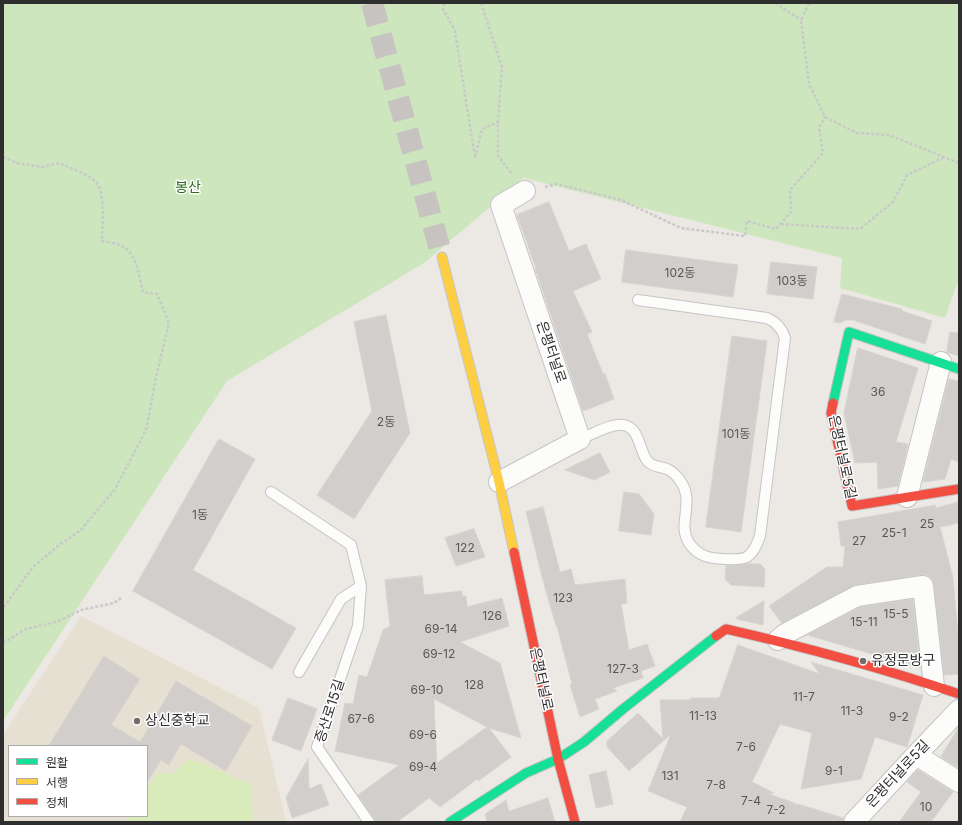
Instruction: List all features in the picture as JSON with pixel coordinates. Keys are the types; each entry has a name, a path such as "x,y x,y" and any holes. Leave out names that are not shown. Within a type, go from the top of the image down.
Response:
{"street":[{"name":"은평터널로","path":"525,191 501,205 580,439"},
{"name":"은평터널로","path":"442,257 499,482 558,759 575,822"},
{"name":"은평터널로5길","path":"959,369 849,332 831,413 852,506 959,488"},
{"path":"907,497 940,362"},
{"path":"499,482 580,439"},
{"path":"778,640 785,634 856,596 923,586 934,686"},
{"path":"455,821 526,773 558,759 584,742 623,709 726,628 778,640 959,694"},
{"name":"은평터널로5길","path":"854,822 959,710"},
{"path":"916,755 959,782"}],"lane":[{"path":"580,439 617,424 629,427 636,433 646,458 654,466 667,469 674,474 682,484 686,494 683,524 689,543 702,555 707,557 740,560 752,553 760,536 785,338 783,332 778,325 767,318 638,300"},
{"path":"271,492 351,545 361,586 341,599 299,672"},
{"name":"증산로15길","path":"361,586 358,626 317,747 369,822"}],"path":[{"path":"444,3 443,9 455,31 475,158 482,129 498,122"},
{"path":"481,3 502,67 498,122 498,156 525,191 557,184 621,200 681,228 745,236 747,221 776,229 791,212 790,190 823,152 819,128 825,117"},
{"path":"775,3 800,20"},
{"path":"809,3 800,20 809,84 825,117 857,133 889,135 959,163"},
{"path":"3,157 17,163 42,167 59,163 96,183 102,198 102,241 120,245 130,251 137,268 143,292 157,294 169,323 157,373 146,430 115,489 80,531 59,545 33,567 3,608"},
{"path":"780,224 860,229 893,202 907,175 944,157"},
{"path":"3,643 26,629 56,622 81,610 114,603 121,598"}],"shaded area":[{"name":"상신중학교","path":"81,616 259,708 286,822 3,822 3,735"}],"green space":[{"name":"봉산","path":"3,3 959,3 959,278 945,318 840,288 842,258 524,178 424,263 227,381 3,721"},
{"path":"188,760 199,762 251,784 253,822 125,822 128,817 148,817 148,786 157,773 175,773 182,764"}],"building":[{"path":"549,202 569,251 586,244 601,279 573,291 592,332 587,334 603,374 605,374 614,399 583,411 517,215"},
{"path":"626,250 738,265 733,297 622,282"},
{"path":"771,262 817,267 813,299 767,294"},
{"path":"842,294 902,309 902,311 932,321 925,344 853,320 846,320 840,323 834,322"},
{"path":"386,315 410,433 354,519 317,495 372,411 354,322"},
{"path":"950,332 959,333 959,356 947,352"},
{"path":"732,336 767,341 741,532 706,527"},
{"path":"858,348 918,368 896,442 908,444 898,486 878,489 877,462 855,463 844,413"},
{"path":"949,379 959,381 959,462 951,459 945,479 923,482"},
{"path":"219,439 255,459 193,570 296,628 272,669 133,591"},
{"path":"600,453 610,472 594,480 565,470"},
{"path":"624,492 639,494 654,514 651,535 619,531"},
{"path":"959,502 959,523 940,527 953,578 959,645 959,674 944,675 934,585 932,579 927,575 855,585 782,623 769,606 827,567 843,567 845,546 841,546 838,522 936,505 935,508"},
{"path":"543,507 560,572 571,569 575,585 625,579 627,603 621,604 629,650 647,644 655,666 641,671 643,678 613,688 617,691 595,699 599,709 580,717 570,685 572,684 557,626 542,577 526,512"},
{"path":"474,529 485,557 456,566 445,538"},
{"path":"760,564 765,569 764,587 731,585 725,579 726,566"},
{"path":"422,576 424,595 462,591 462,596 466,596 467,607 502,598 509,626 460,642 500,663 521,738 489,728 511,757 478,781 477,779 440,807 429,798 397,822 375,822 374,818 358,795 399,765 335,751 345,703 353,704 359,675 367,677 383,630 390,626 385,580","holes":["434,699 487,727 437,763"]},
{"path":"913,599 920,668 807,635 861,607"},
{"path":"764,601 763,625 736,618"},
{"path":"738,645 820,674 811,662 923,695 907,747 875,737 861,779 801,789 812,733 780,724 752,782 774,793 768,794 798,805 843,818 843,822 680,822 687,807 648,791 671,734 629,771 607,747 607,741 638,713 663,739 660,700 719,698"},
{"path":"104,656 140,679 111,725 140,742 176,681 252,726 226,771 181,744 169,765 161,760 148,780 148,745 50,745"},
{"path":"288,698 317,709 301,751 272,740"},
{"path":"959,727 959,768 941,757"},
{"path":"308,759 309,789 321,784 329,805 292,818 286,798"},
{"path":"918,770 953,792 931,822 899,822 921,792 907,782"},
{"path":"606,771 613,804 596,808 589,775"},
{"path":"548,798 555,822 487,822 485,814 506,800 509,811"}],"tunnel":[{"path":"372,3 442,257"}],"traffic: fast":[{"path":"833,403 849,332 959,369"},
{"path":"450,822 526,773 558,759 584,742 623,709 716,636"}],"traffic: slow":[{"path":"442,257 499,482 514,552"}],"traffic: jam":[{"path":"833,403 831,413 852,506 959,489"},
{"path":"514,552 558,759 575,822"},
{"path":"716,636 726,629 756,636 872,667 959,694"}],"place":[{"name":"유정문방구","path":"863,661"},
{"name":"상신중학교","path":"137,721"}]}
